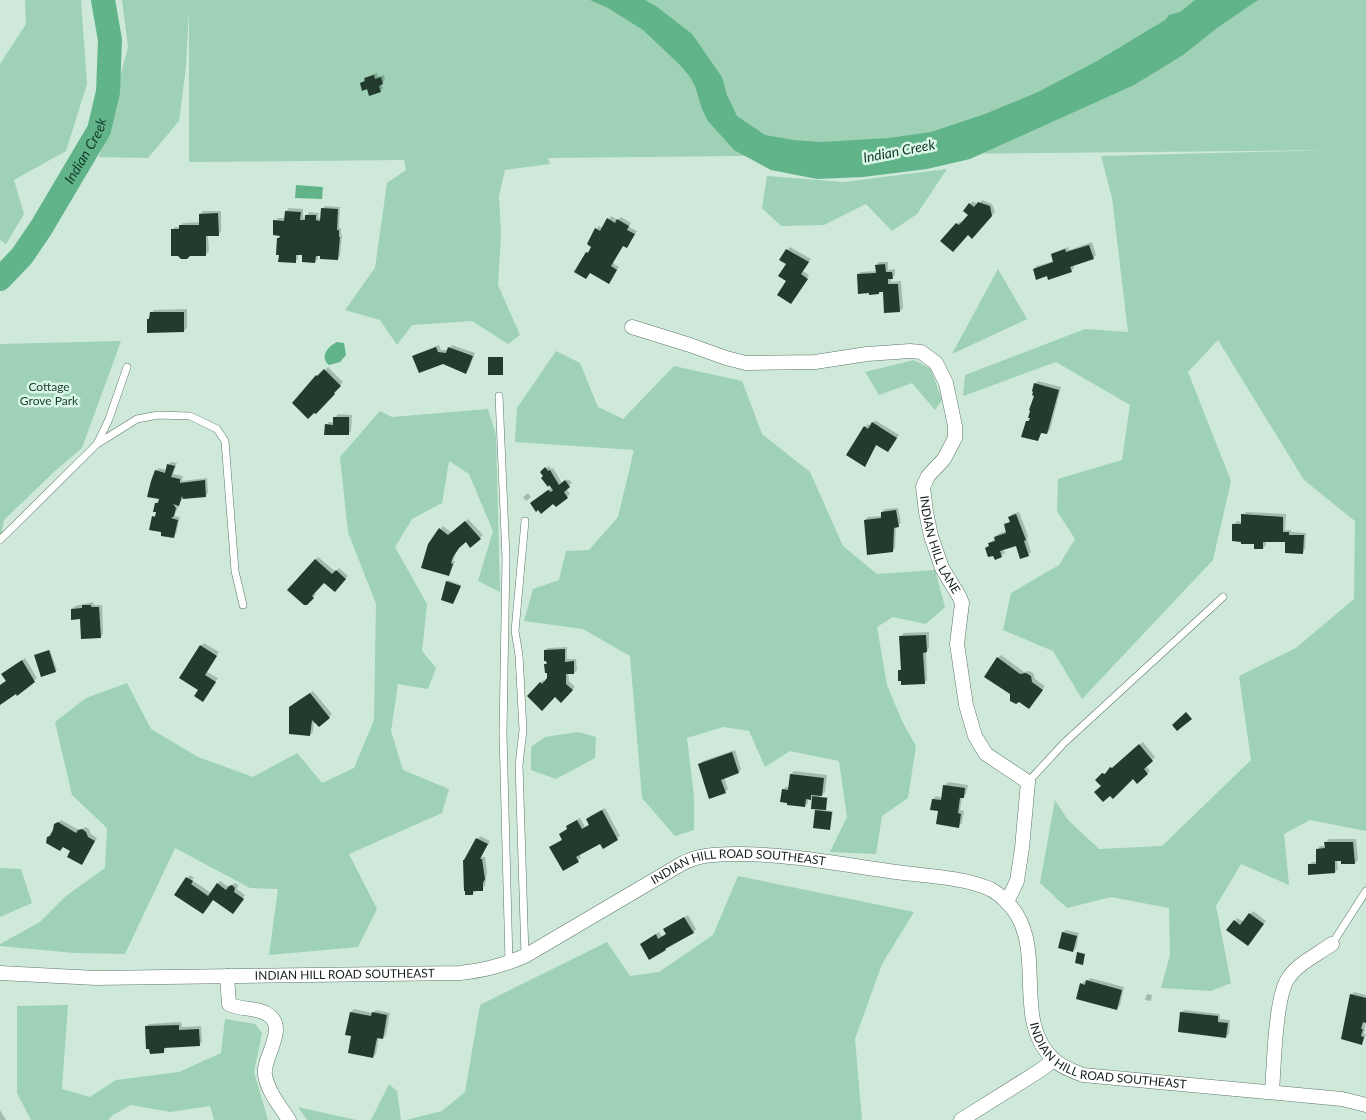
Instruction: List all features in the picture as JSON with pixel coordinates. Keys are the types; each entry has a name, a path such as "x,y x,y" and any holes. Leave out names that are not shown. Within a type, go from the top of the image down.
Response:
{"street":[{"name":"INDIAN HILL LANE","path":"632,327 746,363 815,362 867,354 910,351 921,352 936,364 946,383 955,426 955,438 944,459 928,476 923,487 931,536 942,568 960,596 962,603 957,644 966,706 975,736 986,754 1028,782"},
{"path":"1007,902 1017,881 1028,782"},
{"name":"INDIAN HILL ROAD SOUTHEAST","path":"0,973 96,978 460,974 483,971 525,956 670,870 701,856 718,854 770,855 958,881 992,890 1007,902 1017,915 1024,933 1032,1014 1039,1038 1045,1050 1054,1060 1066,1068 1083,1075 1342,1099 1366,1105"},
{"path":"1272,1092 1279,1004 1283,986 1296,970 1332,944"},
{"path":"227,976 229,1004 236,1008 257,1010 268,1015 274,1022 276,1030 265,1075 272,1094 289,1120"},
{"path":"961,1120 1054,1060"}],"lane":[{"path":"97,444 109,419 127,367"},
{"path":"499,396 506,558 503,733 509,962"},
{"path":"0,540 97,444 142,417 158,415 190,416 217,429 225,441 235,571 243,605"},
{"path":"525,522 516,632 523,730 519,766 525,956"},
{"path":"1028,782 1064,743 1223,597"},
{"path":"1332,944 1366,891"}],"green space":[{"path":"25,0 81,0 87,84 66,151 14,180 24,214 6,244 0,240 0,64 26,24"},
{"path":"122,0 1366,0 1366,831 1310,820 1284,834 1289,885 1241,864 1216,906 1231,983 1211,991 1161,988 1170,955 1169,908 1111,897 1067,908 1040,883 1055,800 1068,820 1099,849 1162,846 1251,760 1239,676 1296,648 1354,599 1355,521 1304,480 1218,340 1188,372 1231,481 1213,560 1082,699 1053,651 1003,630 1011,593 1059,565 1075,539 1057,511 1058,479 1122,460 1130,405 1056,362 963,396 965,375 1085,329 1128,332 1112,198 1101,156 1334,150 548,158 550,164 505,170 499,196 501,234 498,285 520,335 508,344 472,321 412,325 397,345 380,320 345,310 375,268 387,183 406,170 404,160 189,162 189,10 186,67 179,121 148,158 99,157 128,47"},
{"path":"947,169 917,214 892,231 866,204 824,225 781,226 762,208 767,176 844,182"},
{"path":"998,269 1027,319 952,354"},
{"name":"Cottage Grove Park","path":"121,341 82,448 4,520 0,545 0,344"},
{"path":"556,351 580,363 598,407 623,419 674,366 742,381 762,434 810,472 843,546 877,574 935,570 945,607 926,624 893,617 877,627 887,685 902,721 916,746 908,798 882,816 876,854 830,852 847,817 839,761 790,751 765,767 749,731 723,727 687,738 694,796 694,830 675,836 642,798 630,656 583,629 524,621 533,589 559,580 566,551 589,550 618,517 634,450 515,442 517,408"},
{"path":"914,360 931,369 942,400 935,410 912,383 879,395 865,372"},
{"path":"488,409 496,435 500,592 478,581 493,531 469,474 449,461 442,503 412,519 395,547 427,604 422,651 436,668 428,689 398,684 391,731 403,770 449,789 442,813 349,854 377,909 358,947 269,955 278,889 250,888 175,848 125,954 74,953 0,946 0,944 40,922 66,896 105,868 107,828 72,795 55,722 86,698 127,683 151,729 198,757 253,777 297,753 322,783 354,768 374,720 376,604 348,532 340,457 380,411 392,417"},
{"path":"578,732 596,737 595,758 556,779 531,770 531,747 545,737"},
{"path":"0,868 21,869 32,903 0,917"},
{"path":"738,876 914,912 882,964 855,1039 862,1120 406,1120 442,1111 465,1092 480,1005 607,942 630,976 659,972 713,935"},
{"path":"68,1005 62,1089 90,1097 116,1080 179,1072 221,1053 225,1019 255,1024 262,1033 254,1072 268,1120 214,1120 210,1106 170,1112 131,1105 108,1120 31,1120 17,1093 17,1006"},
{"path":"389,1084 397,1091 401,1120 371,1120"},
{"path":"298,1107 356,1120 307,1120"}],"water":[{"path":"590,0 645,0 656,6 692,34 722,77 727,95 737,116 765,135 821,142 889,138 931,132 985,114 1038,92 1097,61 1165,20 1169,15 1180,12 1195,0 1258,0 1217,28 1183,55 1134,85 970,159 927,169 863,177 817,179 771,170 734,150 708,121 695,86 680,65 643,30 608,8"},
{"path":"296,185 323,187 322,199 295,198"},
{"path":"337,342 344,343 346,355 340,362 329,365 325,359 326,352"}],"building":[{"path":"374,75 375,79 381,77 383,84 379,86 381,92 369,96 367,89 362,91 360,83 365,81 364,78"},
{"path":"978,202 990,206 992,216 972,239 968,235 953,252 940,241 956,223 959,225 968,215 963,211 969,203 974,207"},
{"path":"321,208 338,209 337,230 339,230 340,237 338,260 320,259 320,256 316,256 315,263 302,262 302,255 296,255 296,263 278,262 279,255 276,255 277,238 280,236 273,235 273,220 284,221 285,211 301,212 300,220 305,220 305,215 316,215 316,220 320,221"},
{"path":"218,213 219,236 206,236 206,256 190,256 187,259 181,259 178,256 171,256 171,229 179,229 179,225 199,225 199,214"},
{"path":"607,218 615,223 617,219 629,226 627,230 635,234 627,248 623,246 611,266 617,270 609,284 590,273 586,279 574,272 591,247 587,244 595,228 600,231"},
{"path":"1089,245 1094,259 1070,267 1072,272 1048,280 1047,276 1036,280 1033,269 1053,262 1051,254 1065,249 1066,252"},
{"path":"786,249 809,262 801,274 808,279 791,304 777,295 786,281 778,276 786,264 779,260"},
{"path":"885,264 886,272 892,272 893,279 888,279 888,284 898,284 900,312 884,313 883,292 869,295 869,293 858,294 857,274 876,273 875,265"},
{"path":"150,312 184,312 184,332 147,333 147,319 149,319"},
{"path":"436,347 438,352 446,353 448,347 473,356 466,374 443,364 419,373 412,356"},
{"path":"488,357 503,357 503,375 488,375"},
{"path":"324,369 341,386 316,414 314,413 308,419 292,403 316,375"},
{"path":"1034,383 1059,390 1047,434 1041,433 1038,441 1021,437 1026,421 1029,421 1030,418 1028,418 1034,396 1032,391"},
{"path":"333,417 349,417 349,435 324,435 325,424 333,425"},
{"path":"872,422 897,438 888,452 876,445 865,467 846,455 864,426 868,429"},
{"path":"167,464 175,466 171,477 180,479 180,483 205,480 206,497 183,499 182,496 179,506 173,504 176,508 174,516 171,518 178,520 174,538 161,536 161,532 149,530 152,516 155,517 156,512 153,512 155,503 158,503 159,499 147,497 151,481 155,470 165,473"},
{"path":"545,467 548,471 550,470 559,485 565,480 570,487 564,492 568,498 556,507 553,504 541,514 538,510 536,512 530,503 548,490 551,492 553,490 541,478 543,476 540,472"},
{"path":"896,510 899,527 894,528 893,552 867,555 864,520 881,518 881,512"},
{"path":"1016,514 1026,540 1024,541 1029,556 1020,559 1016,546 1000,551 1002,557 995,560 993,556 988,557 985,548 989,546 988,543 995,541 994,537 1006,533 1004,524 1010,522 1008,517"},
{"path":"1241,514 1283,517 1283,532 1289,532 1289,535 1304,535 1303,554 1285,553 1285,542 1263,542 1263,549 1254,549 1254,544 1241,544 1241,542 1232,541 1232,524 1241,524"},
{"path":"465,521 481,539 470,548 466,542 459,548 453,557 449,576 421,568 428,544 439,528 448,535"},
{"path":"315,559 332,574 336,570 346,579 335,592 324,583 312,596 314,598 307,605 304,605 287,590"},
{"path":"446,581 461,586 453,604 441,600"},
{"path":"82,605 99,607 101,638 81,639 80,619 71,620 71,609 82,608"},
{"path":"926,635 927,652 923,653 925,684 901,685 901,681 898,681 898,670 901,670 899,636"},
{"path":"200,645 217,656 205,675 216,682 203,702 194,696 198,690 179,678"},
{"path":"565,649 565,662 574,661 574,674 566,674 566,684 573,690 561,703 555,697 542,711 527,696 540,682 542,684 547,678 544,650"},
{"path":"49,650 56,672 41,677 34,655"},
{"path":"997,657 1020,674 1026,673 1031,676 1032,682 1043,690 1029,709 1019,702 1016,704 1010,701 1010,694 984,677"},
{"path":"22,660 35,682 17,696 16,694 0,705 0,685 6,681 1,674"},
{"path":"310,693 330,718 319,727 312,720 310,736 289,734 289,707"},
{"path":"1186,712 1192,719 1177,731 1172,725"},
{"path":"1139,744 1153,761 1144,769 1148,774 1137,784 1133,779 1113,799 1110,796 1103,802 1094,792 1101,786 1095,780 1102,773 1105,774 1110,767 1112,768"},
{"path":"732,752 739,773 721,780 726,793 709,799 698,764"},
{"path":"790,774 824,778 822,796 811,795 811,800 806,799 805,807 787,805 787,803 780,802 782,789 788,790"},
{"path":"943,785 965,788 964,798 960,798 958,813 961,814 959,828 936,824 938,811 930,810 932,799 941,800"},
{"path":"812,796 827,798 826,810 811,809"},
{"path":"602,810 618,840 603,849 600,844 576,857 579,862 563,871 549,847 562,840 559,834 567,829 566,826 577,820 582,829 589,825 586,819"},
{"path":"815,810 832,812 830,830 813,828"},
{"path":"58,822 76,833 82,829 88,837 95,841 82,865 67,857 70,851 63,847 60,851 46,843 54,824"},
{"path":"476,838 488,844 480,859 482,859 485,879 483,891 473,891 473,895 465,895 463,860"},
{"path":"1324,842 1353,842 1355,864 1341,864 1341,861 1335,861 1335,873 1308,875 1308,864 1316,864 1316,849 1325,848"},
{"path":"186,877 193,881 191,884 208,896 217,883 226,890 232,885 235,888 234,892 244,899 233,914 213,900 203,914 174,895"},
{"path":"1249,913 1264,924 1248,946 1226,930 1234,920 1240,925"},
{"path":"684,917 694,933 649,960 640,944 656,934 658,939 666,934 663,929"},
{"path":"1062,932 1077,936 1073,952 1058,948"},
{"path":"1077,952 1085,954 1083,965 1075,963"},
{"path":"1086,980 1122,990 1117,1010 1076,999 1080,983 1085,985"},
{"path":"1350,994 1366,998 1366,1023 1363,1022 1361,1029 1363,1029 1361,1036 1364,1037 1362,1045 1341,1039"},
{"path":"350,1012 371,1016 372,1012 387,1015 383,1039 377,1038 373,1058 348,1053 351,1036 345,1035"},
{"path":"1180,1012 1218,1016 1218,1022 1228,1023 1226,1038 1178,1032"},
{"path":"179,1025 179,1030 199,1029 200,1046 164,1048 164,1053 150,1054 149,1049 146,1049 145,1026"}],"waterway":[{"name":"Indian Creek","path":"0,279 22,256 41,228 99,130 108,92 110,40 103,0"}]}
